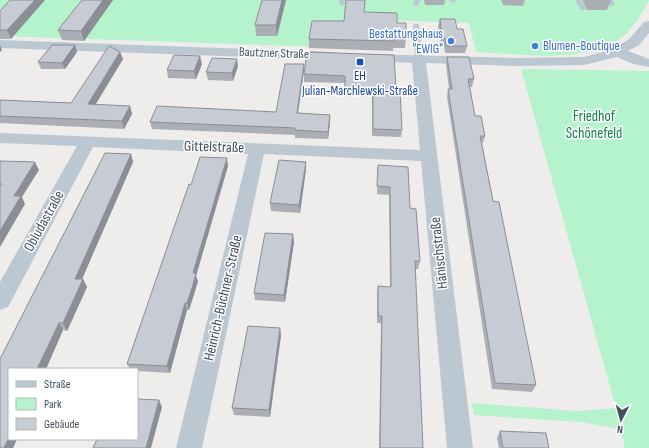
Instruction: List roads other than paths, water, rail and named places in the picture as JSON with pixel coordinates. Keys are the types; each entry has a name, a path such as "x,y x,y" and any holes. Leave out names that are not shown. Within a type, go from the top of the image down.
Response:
{"street":[{"path":"359,56 419,59 559,62 584,61 618,52 634,42 649,25"},
{"name":"Bautzner Straße","path":"0,44 344,56"},
{"path":"618,52 638,61 649,63"},
{"name":"Hänischstraße","path":"419,59 460,448"},
{"name":"Gittelstraße","path":"0,138 429,156"},
{"name":"Obludastraße","path":"0,301 88,142"},
{"name":"Heinrich-Büchner-Straße","path":"189,448 257,149"}],"lane":[{"path":"578,0 582,9"},
{"path":"416,25 419,59"}],"place":[{"name":"Bestattungshaus \"EWIG\"","path":"451,41"},
{"name":"Blumen-Boutique","path":"535,46"},
{"name":"EH Julian-Marchlewski-Straße","path":"360,62"}],"park label":[{"name":"Friedhof Schönefeld","path":"594,124"}]}
